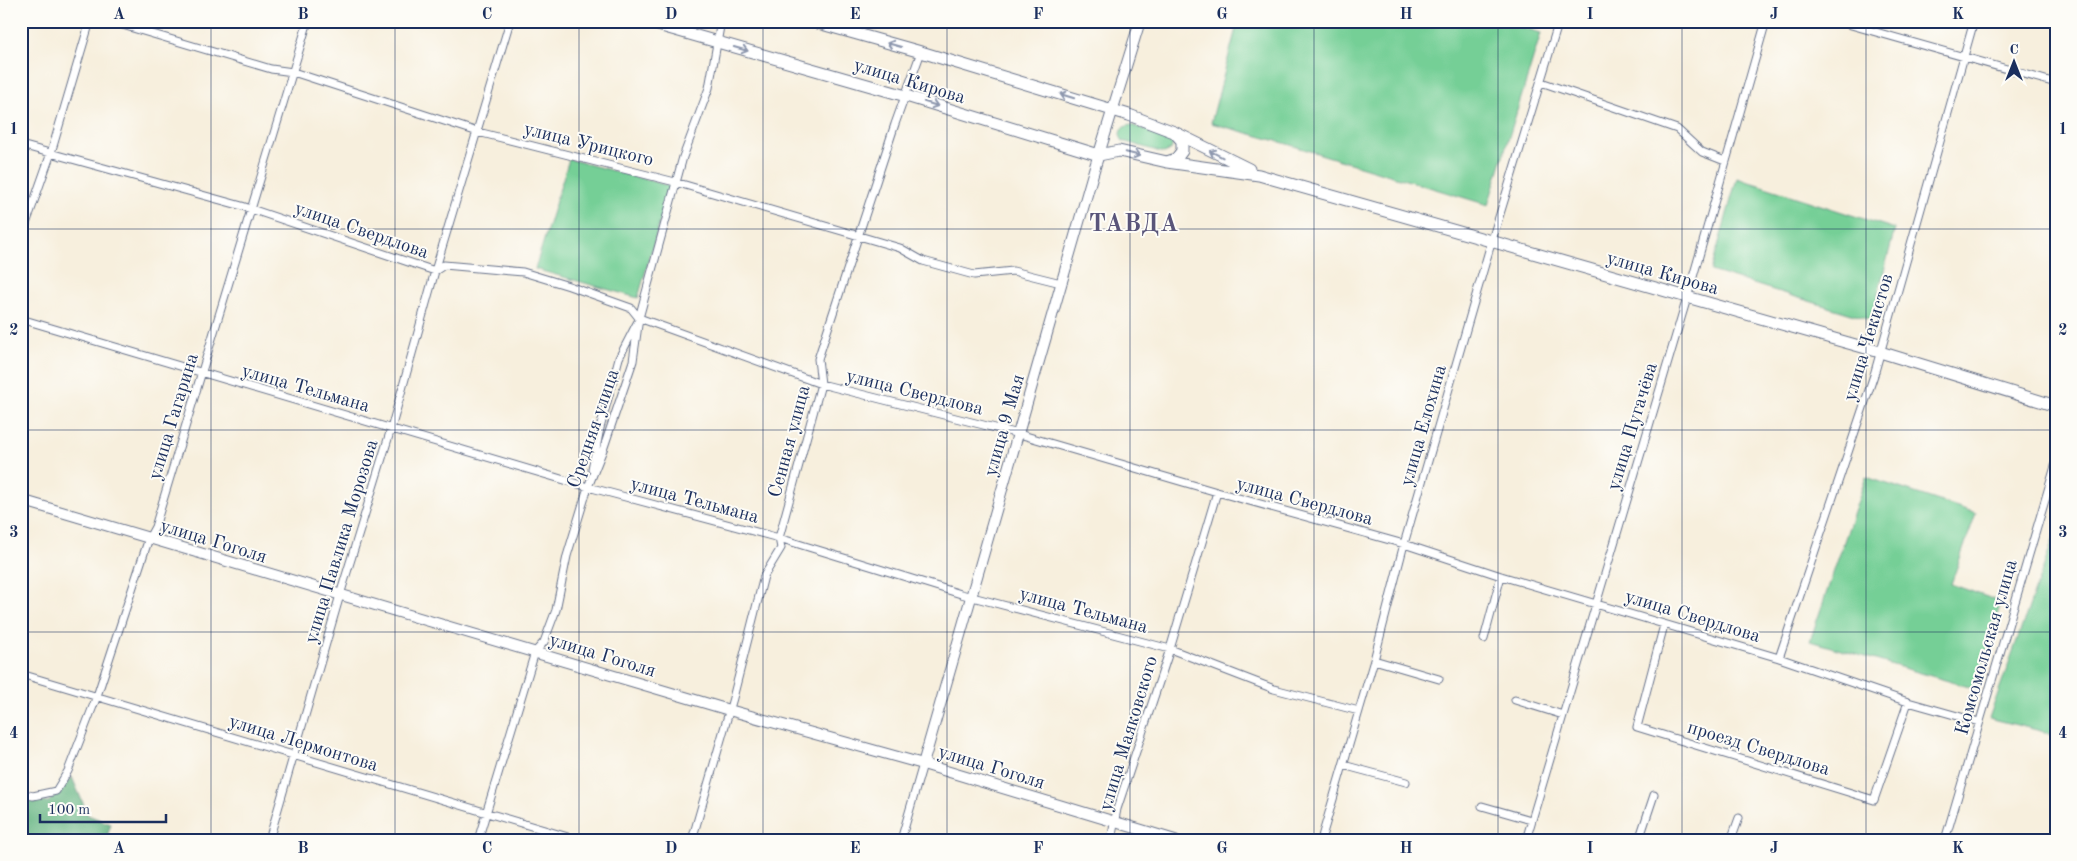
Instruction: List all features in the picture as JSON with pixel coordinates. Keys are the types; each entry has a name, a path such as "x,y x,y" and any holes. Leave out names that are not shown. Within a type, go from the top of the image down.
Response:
{"main road":[{"name":"улица Кирова","path":"644,21 906,96 1099,155 1119,151 1168,162 1260,174 1880,352 2056,406"},
{"name":"улица Кирова","path":"811,21 1113,110 1174,132 1260,174"},
{"path":"1168,162 1176,158 1182,151 1182,141 1174,132"}],"street":[{"path":"21,238 51,153 90,21"},
{"name":"улица Урицкого","path":"108,21 271,69 293,72 478,132 675,182 900,248 923,261 974,275 1013,271 1061,283"},
{"name":"улица Гагарина","path":"21,793 33,796 56,791 68,770 96,696 148,538 156,526 308,21"},
{"name":"улица Павлика Морозова","path":"269,840 510,21"},
{"name":"Средняя улица","path":"478,840 535,652 544,642 556,610 567,556 588,487 604,447 633,361 639,318 675,182 709,88 721,21"},
{"name":"улица 9 Мая","path":"901,840 1061,283 1140,21"},
{"name":"улица Елохина","path":"1321,840 1374,660 1404,544 1492,240 1559,21"},
{"name":"улица Пугачёва","path":"1526,840 1687,298 1766,21"},
{"path":"1837,21 2056,83"},
{"name":"улица Чекистов","path":"1779,658 1880,352 1974,21"},
{"name":"Сенная улица","path":"692,840 730,710 764,576 781,548 779,538 821,384 818,359 857,236 921,52"},
{"path":"1541,82 1677,129 1702,152 1725,161"},
{"name":"улица Свердлова","path":"21,144 252,209 435,271 444,265 523,272 631,308 639,318 821,384 1018,434 1404,544 1502,576 1596,602 1664,625 1779,658 1908,702 1980,722"},
{"path":"588,487 600,428 619,358 639,318"},
{"name":"улица Тельмана","path":"21,320 588,487 779,538 971,596 1170,649 1274,689 1359,710"},
{"name":"Комсомольская улица","path":"1945,840 2056,463"},
{"name":"улица Маяковского","path":"1111,840 1118,809 1170,649 1217,492"},
{"name":"улица Гоголя","path":"21,500 730,710 923,764 1175,840"},
{"path":"1484,639 1502,576"},
{"name":"проезд Свердлова","path":"1664,625 1637,727 1874,800 1908,702"},
{"path":"1374,660 1439,679"},
{"name":"улица Лермонтова","path":"21,674 578,840"},
{"path":"1515,700 1563,715"},
{"path":"1343,765 1406,782"},
{"path":"1639,840 1654,795"},
{"path":"1482,806 1531,820"},
{"path":"1731,840 1739,818"}],"green space":[{"path":"1238,21 1502,21 1541,33 1488,205 1284,143 1211,123"},
{"path":"1131,125 1170,137 1173,142 1171,150 1164,153 1123,141 1120,135 1121,130"},
{"path":"569,159 670,186 638,298 535,269"},
{"path":"1737,178 1895,229 1871,320 1711,271"},
{"path":"1866,477 1976,513 1951,584 2001,602 1976,689 1810,641"},
{"path":"2056,532 2056,737 2045,732 1989,718"},
{"path":"72,777 88,815 111,824 106,840 21,840 21,801 48,802"}],"district":[{"name":"ТАВДА","path":"1134,223"}]}
